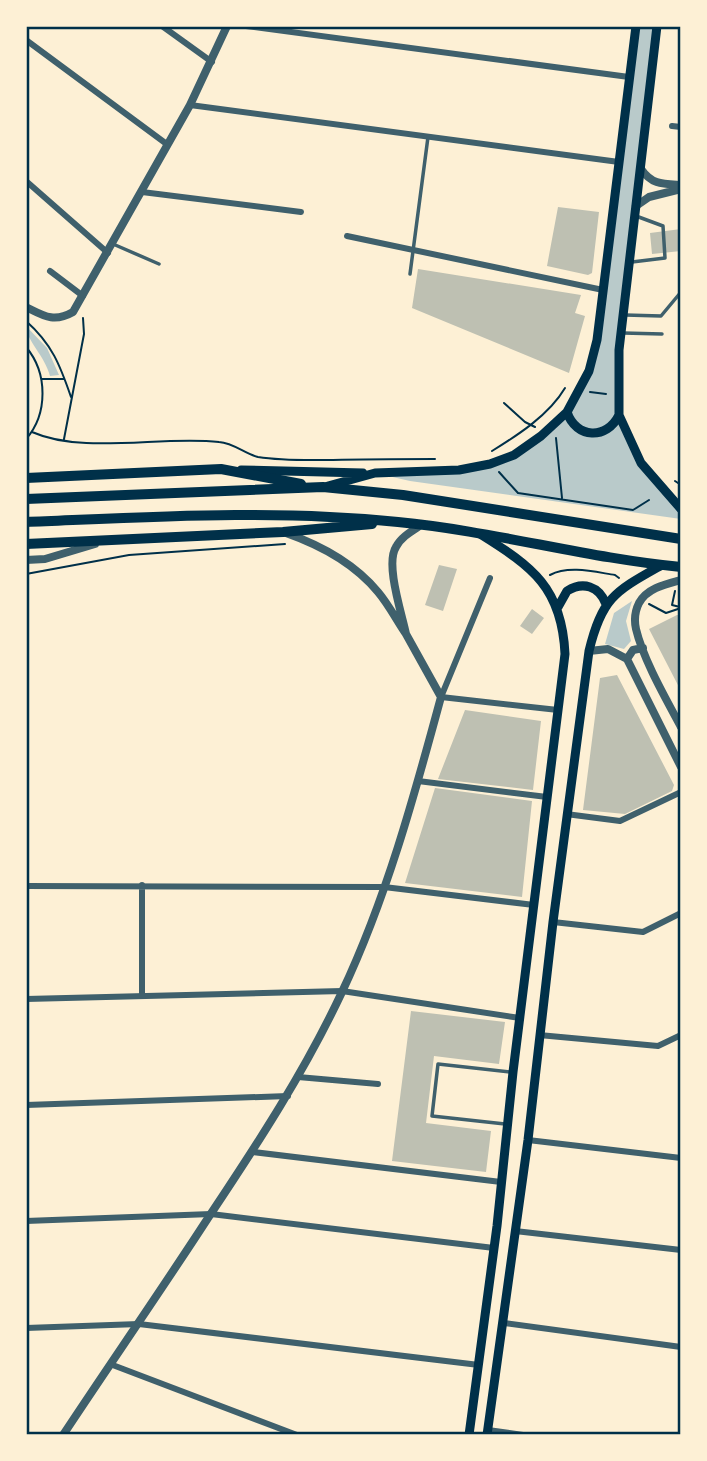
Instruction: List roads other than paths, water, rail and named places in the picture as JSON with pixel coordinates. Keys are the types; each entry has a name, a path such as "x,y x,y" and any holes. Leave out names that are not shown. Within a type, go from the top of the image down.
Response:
{"main road":[{"path":"26,478 221,469 375,473 459,470 490,464 523,450 567,412 589,371 597,340 635,26"},
{"path":"657,26 621,333 619,415 641,463 681,509"},
{"path":"567,412 577,428 591,434 610,428 619,415"},
{"path":"221,469 323,487 403,495 681,539"},
{"path":"26,499 323,487 375,473"},
{"path":"26,522 226,514 313,515 400,522 479,533 681,567"},
{"path":"26,544 283,532 400,522"},
{"path":"469,1435 565,654 558,607 540,580 514,556 479,533"},
{"path":"487,1433 528,1140 566,814 589,651 594,629 606,604 621,588 662,565"},
{"path":"558,607 567,591 584,585 600,593 606,604"}],"street":[{"path":"162,26 212,62"},
{"path":"26,307 52,320 64,318 73,312 190,105 227,26"},
{"path":"246,26 629,78"},
{"path":"26,40 168,145"},
{"path":"190,105 619,162"},
{"path":"672,126 681,127"},
{"path":"641,169 647,178 656,184 681,187"},
{"path":"26,181 108,253"},
{"path":"636,211 649,197 681,187"},
{"path":"142,191 301,212"},
{"path":"347,236 603,290"},
{"path":"50,271 83,296"},
{"path":"406,634 391,562 395,547 407,534 421,525"},
{"path":"283,532 312,542 351,567 378,592 406,634 441,697"},
{"path":"26,560 45,559 106,540"},
{"path":"63,1435 253,1152 288,1096 342,991 384,887 418,781 441,697 490,578"},
{"path":"680,725 643,648 635,627 635,614 640,600 656,588 681,580"},
{"path":"627,659 633,650 643,648"},
{"path":"589,651 608,649 627,659 681,767"},
{"path":"441,697 558,710"},
{"path":"418,781 547,797"},
{"path":"566,814 620,821 681,792"},
{"path":"142,885 142,995"},
{"path":"26,886 384,887 534,905"},
{"path":"553,922 643,932 681,913"},
{"path":"26,999 342,991 520,1018"},
{"path":"539,1035 658,1046 681,1035"},
{"path":"298,1077 378,1084"},
{"path":"26,1105 288,1096"},
{"path":"528,1140 681,1158"},
{"path":"253,1152 501,1182"},
{"path":"26,1221 211,1214 494,1248"},
{"path":"515,1231 681,1250"},
{"path":"504,1323 681,1347"},
{"path":"26,1328 139,1324 479,1365"},
{"path":"110,1364 297,1435"},
{"path":"487,1433 523,1435"}],"lane":[{"path":"410,274 428,137"},
{"path":"630,263 665,258 663,226 636,211"},
{"path":"113,244 159,264"},
{"path":"623,315 661,316 681,292"},
{"path":"621,333 662,334"},
{"path":"507,1125 432,1116 438,1064 513,1072"}]}
